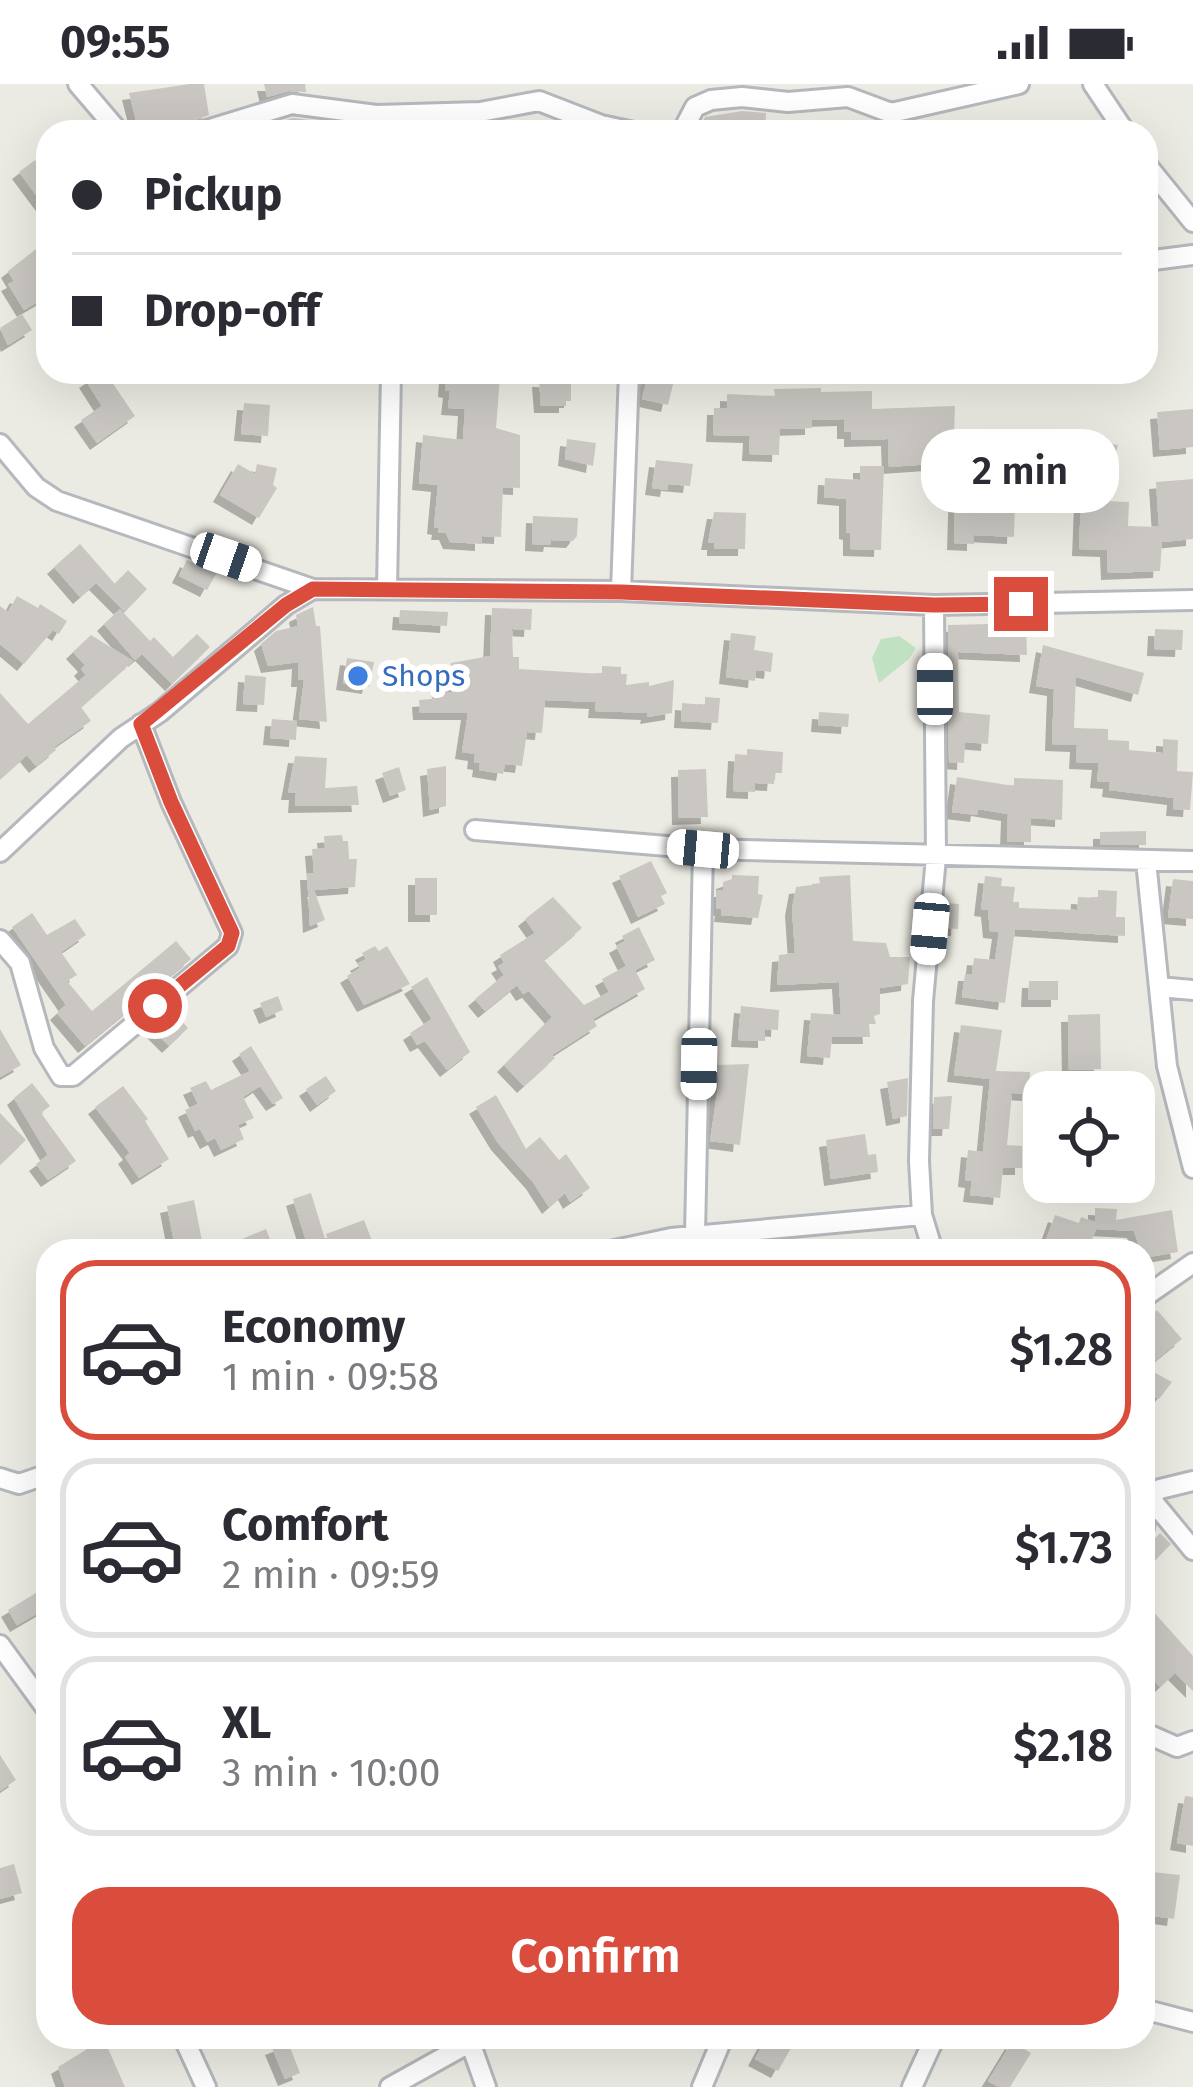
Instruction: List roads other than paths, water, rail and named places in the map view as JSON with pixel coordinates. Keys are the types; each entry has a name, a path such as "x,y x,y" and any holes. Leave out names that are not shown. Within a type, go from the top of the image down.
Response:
{"street":[{"path":"78,84 109,120"},
{"path":"688,120 694,107 711,100 788,103 848,97 891,113 1019,84"},
{"path":"1093,84 1117,120"},
{"path":"239,120 292,104 376,115 480,112 539,101 588,120"},
{"path":"1158,179 1193,222"},
{"path":"1158,259 1193,255"},
{"path":"387,589 391,384"},
{"path":"621,592 629,384"},
{"path":"0,444 6,468 57,501 313,589 621,592 934,605 1193,600"},
{"path":"0,852 74,779 286,605 313,589"},
{"path":"929,1239 922,1215 923,1001 936,857 934,605"},
{"path":"0,940 20,963 44,1048 61,1076 74,1076 228,946 232,933 171,802 141,724"},
{"path":"475,830 703,849 1193,861"},
{"path":"695,1235 703,849"},
{"path":"1146,861 1167,1066 1193,1168"},
{"path":"1159,987 1193,990"},
{"path":"674,1239 922,1215"},
{"path":"1155,1290 1193,1263"},
{"path":"0,1478 19,1484 36,1478"},
{"path":"1155,1491 1193,1481"},
{"path":"1155,1503 1193,1550"},
{"path":"0,1645 36,1694"},
{"path":"1155,1737 1177,1747 1193,1741"},
{"path":"1155,2011 1193,2022"},
{"path":"189,2049 206,2087"},
{"path":"390,2087 457,2049"},
{"path":"477,2049 486,2087"},
{"path":"702,2087 718,2049"},
{"path":"912,2087 929,2049"},
{"path":"921,2066 933,2087"}],"place":[{"name":"Shops","path":"358,676"}]}
